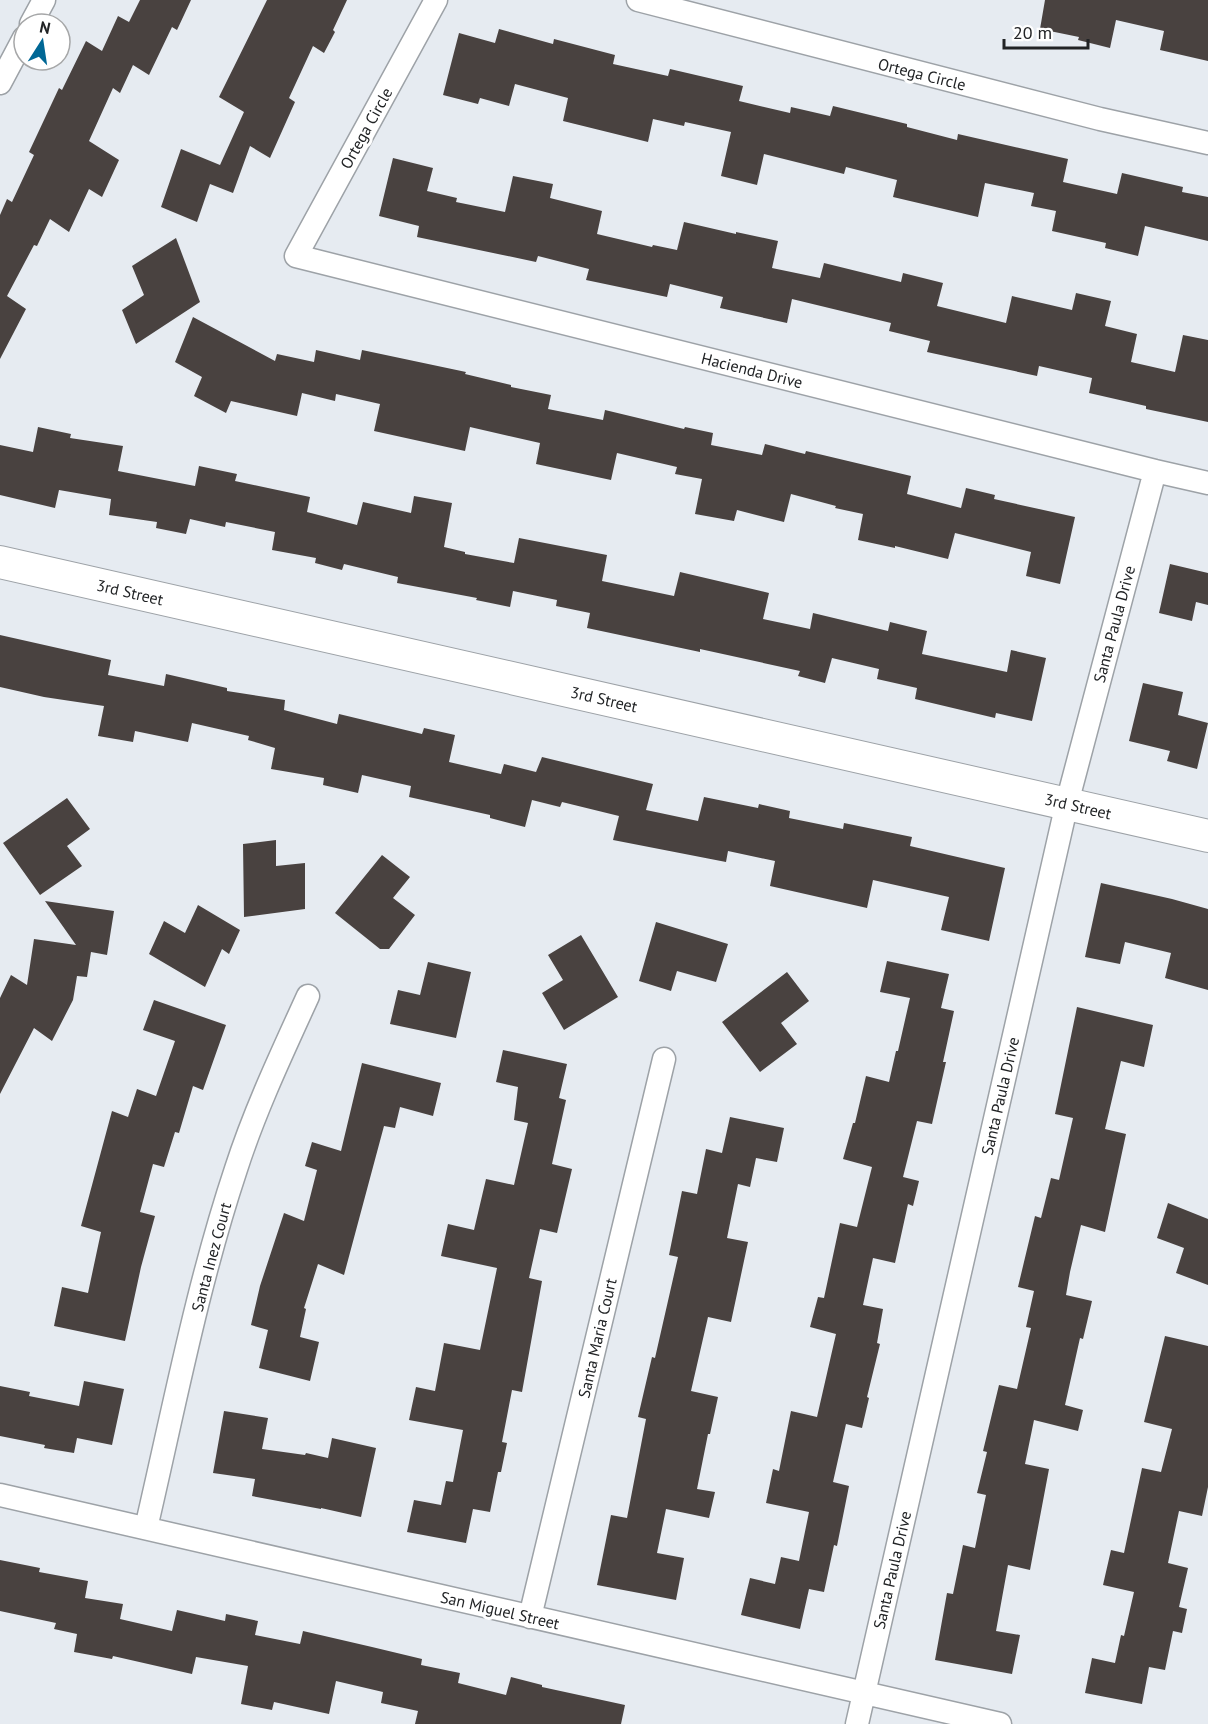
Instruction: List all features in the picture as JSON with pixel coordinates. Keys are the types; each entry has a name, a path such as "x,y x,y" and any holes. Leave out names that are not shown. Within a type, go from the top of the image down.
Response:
{"street":[{"name":"Ortega Circle","path":"296,256 436,0"},
{"name":"Ortega Circle","path":"638,0 1100,119 1208,143"},
{"path":"0,83 12,60"},
{"name":"Hacienda Drive","path":"296,256 1208,483"},
{"name":"Santa Paula Drive","path":"857,1724 1067,803 1155,471"},
{"name":"3rd Street","path":"0,562 1208,836"},
{"name":"Santa Inez Court","path":"146,1528 206,1271 236,1168 273,1074 308,996"},
{"name":"Santa Maria Court","path":"530,1617 664,1059"},
{"name":"San Miguel Street","path":"0,1496 1000,1724"}],"building":[{"path":"140,0 191,0 177,30 172,27 149,75 133,65 120,93 113,88 89,141 119,160 102,197 89,189 69,232 50,219 37,246 34,245 7,296 26,309 0,359 0,215 7,199 12,202 34,155 29,152 59,88 62,90 86,41 102,51 118,16 129,22"},
{"path":"267,0 347,0 324,53 313,46 289,98 295,102 270,158 250,146 233,193 210,184 197,222 161,207 181,149 220,165 244,112 219,97"},
{"path":"1045,0 1208,0 1208,61 1160,50 1164,31 1116,20 1110,48 1078,40 1079,37 1040,29"},
{"path":"499,29 553,44 554,39 615,55 613,64 668,76 670,69 743,86 739,101 790,113 791,107 830,116 833,106 907,124 907,127 957,140 958,134 1068,159 1063,182 1117,194 1122,173 1183,187 1182,192 1208,197 1208,241 1145,226 1138,256 1105,248 1106,243 1052,231 1056,211 1031,206 1034,193 985,183 978,217 893,197 897,180 846,167 844,174 764,154 757,185 721,176 731,132 685,122 684,126 653,119 648,142 563,121 568,98 515,84 509,106 480,98 478,104 443,95 459,33 495,43"},
{"path":"393,158 433,168 427,191 457,198 456,202 505,212 513,176 553,184 550,198 602,211 597,234 652,247 653,245 677,250 684,222 778,241 772,268 820,278 824,263 901,282 903,273 943,283 937,306 1006,323 1012,296 1072,310 1076,293 1111,301 1105,326 1137,334 1131,362 1175,372 1183,335 1208,340 1208,422 1146,409 1146,406 1089,393 1092,378 1039,366 1037,376 927,352 930,341 889,331 891,323 792,299 787,323 720,308 723,297 670,284 667,297 586,280 589,269 538,256 536,262 417,237 419,226 379,216"},
{"path":"176,238 200,302 136,344 122,310 144,295 132,266"},
{"path":"193,317 275,361 277,354 314,362 316,350 360,360 362,350 466,372 465,374 511,385 511,387 551,395 548,409 603,420 605,410 684,429 685,427 713,433 711,445 762,455 765,444 805,454 806,451 911,476 907,494 961,508 966,488 995,495 994,499 1075,517 1060,584 1026,576 1031,552 955,533 948,559 858,540 863,514 791,494 784,522 737,510 734,521 695,514 702,479 675,474 677,467 617,453 611,480 536,464 540,443 470,427 465,451 374,431 380,404 336,394 335,401 302,393 297,416 231,401 226,413 194,396 202,377 175,362"},
{"path":"38,427 71,434 70,438 123,446 118,471 195,486 199,466 237,474 235,481 310,497 307,512 357,525 363,502 411,513 414,496 452,503 444,547 465,552 465,554 514,563 519,538 607,555 602,581 674,596 680,572 769,593 763,619 810,629 813,613 888,631 890,622 927,631 922,654 1007,672 1011,650 1046,658 1032,721 996,713 995,718 915,699 917,688 877,679 879,669 832,658 825,683 798,676 800,671 587,628 590,613 556,606 557,600 513,591 510,607 476,600 477,598 397,583 398,577 344,564 342,570 315,563 316,558 272,550 275,532 226,522 225,527 190,519 186,534 156,528 157,522 109,515 111,499 59,490 55,508 0,495 0,445 33,452"},
{"path":"1170,564 1208,573 1208,605 1196,602 1192,621 1159,613"},
{"path":"0,635 111,660 108,675 164,686 166,674 227,688 227,691 285,700 284,710 337,724 339,714 422,734 424,728 455,735 449,762 501,774 504,764 536,772 542,757 653,784 646,810 698,821 704,797 758,808 759,804 790,811 789,818 843,829 844,823 912,837 910,846 1005,868 989,941 941,930 949,897 873,880 867,908 770,886 775,861 728,851 726,862 613,840 619,816 562,802 560,807 532,800 525,827 490,818 490,815 409,797 411,786 362,775 358,793 323,785 324,778 271,769 275,748 248,740 249,736 192,723 188,742 135,731 133,742 98,736 104,706 44,697 0,687"},
{"path":"1143,683 1183,692 1178,715 1208,723 1197,769 1167,761 1170,751 1129,741"},
{"path":"67,798 90,829 67,846 82,866 40,895 3,843"},
{"path":"276,840 276,866 305,863 305,909 244,917 243,844"},
{"path":"382,855 410,877 393,898 415,915 389,949 380,949 335,913"},
{"path":"1101,883 1208,909 1208,990 1165,978 1171,953 1125,942 1120,964 1085,957"},
{"path":"45,901 114,911 107,955 91,952 87,977 77,976 73,1000 52,1041 34,1028 0,1094 0,998 11,975 27,985 34,939 76,945"},
{"path":"198,905 240,930 229,954 222,949 205,987 149,954 164,921 185,933"},
{"path":"656,922 728,944 716,982 677,971 671,991 639,981"},
{"path":"581,935 618,997 564,1030 542,993 563,980 548,955"},
{"path":"887,961 949,974 941,1008 954,1011 943,1062 946,1062 932,1124 917,1121 903,1177 919,1181 913,1206 908,1204 895,1263 873,1258 863,1305 883,1309 877,1343 880,1344 862,1428 846,1424 833,1482 849,1486 837,1546 834,1545 824,1592 809,1589 800,1629 741,1615 750,1578 775,1584 781,1557 799,1561 809,1512 766,1503 773,1469 779,1471 791,1411 817,1417 836,1334 810,1327 818,1297 824,1298 840,1223 857,1227 872,1167 843,1159 853,1123 855,1123 866,1076 889,1082 910,998 880,992"},
{"path":"428,962 471,972 456,1038 390,1024 398,990 420,995"},
{"path":"787,972 809,1001 781,1023 797,1044 760,1072 722,1022"},
{"path":"154,1000 226,1025 203,1090 193,1086 179,1133 175,1132 164,1167 153,1164 140,1212 155,1216 125,1341 54,1326 62,1287 88,1293 101,1232 81,1226 112,1111 128,1117 137,1089 156,1096 175,1041 143,1030"},
{"path":"1077,1007 1153,1025 1144,1067 1121,1061 1105,1129 1126,1134 1105,1232 1081,1225 1070,1272 1066,1295 1092,1301 1083,1339 1080,1338 1065,1405 1083,1410 1078,1431 1034,1420 1025,1464 1049,1469 1030,1570 1008,1565 996,1631 1020,1635 1012,1674 935,1660 947,1593 953,1594 963,1545 975,1548 986,1495 977,1493 987,1452 983,1451 999,1385 1017,1389 1031,1328 1026,1327 1034,1291 1018,1287 1035,1216 1041,1218 1051,1178 1059,1180 1073,1118 1055,1114"},
{"path":"503,1050 567,1064 559,1098 566,1100 552,1164 572,1169 557,1233 540,1229 529,1278 542,1281 522,1392 512,1390 502,1442 507,1443 501,1472 498,1472 490,1512 473,1509 466,1543 407,1532 414,1500 441,1505 446,1481 453,1482 463,1430 409,1420 416,1387 435,1391 444,1343 480,1350 497,1268 441,1256 448,1224 474,1230 486,1179 514,1185 528,1123 514,1120 518,1087 496,1082"},
{"path":"362,1063 441,1083 433,1116 400,1107 395,1128 384,1126 344,1275 318,1264 304,1308 306,1309 300,1337 319,1342 310,1381 259,1368 268,1330 251,1325 260,1286 284,1213 304,1221 317,1170 305,1166 312,1142 341,1151"},
{"path":"730,1117 784,1128 777,1162 756,1158 750,1187 738,1184 727,1238 748,1242 731,1322 708,1317 691,1391 718,1397 697,1489 715,1492 709,1518 666,1509 657,1553 684,1558 676,1600 597,1585 611,1515 627,1518 646,1419 638,1417 652,1357 655,1358 678,1257 669,1255 682,1191 697,1194 706,1149 722,1153"},
{"path":"1168,1203 1208,1219 1208,1285 1176,1273 1184,1248 1157,1238"},
{"path":"1165,1336 1208,1346 1208,1487 1202,1516 1179,1511 1168,1563 1188,1568 1179,1607 1187,1609 1182,1633 1173,1631 1165,1670 1149,1667 1142,1704 1085,1693 1092,1658 1115,1663 1134,1592 1103,1585 1111,1550 1124,1553 1142,1468 1161,1472 1172,1429 1144,1422"},
{"path":"84,1381 124,1389 112,1445 77,1438 74,1453 44,1448 45,1445 0,1436 0,1386 30,1392 29,1396 79,1406"},
{"path":"224,1411 268,1418 262,1449 305,1455 306,1453 328,1458 332,1438 376,1448 361,1517 252,1496 255,1479 213,1473"},
{"path":"0,1560 40,1568 39,1572 88,1581 85,1598 123,1604 120,1619 172,1631 177,1610 225,1621 226,1614 258,1621 255,1635 300,1644 303,1631 372,1647 422,1659 421,1665 460,1673 458,1683 506,1695 511,1677 542,1685 542,1687 625,1705 621,1724 415,1724 418,1711 381,1703 383,1692 336,1681 329,1714 274,1702 272,1710 241,1704 248,1666 196,1657 192,1674 113,1656 112,1659 74,1652 77,1634 54,1629 56,1623 0,1611"}]}
